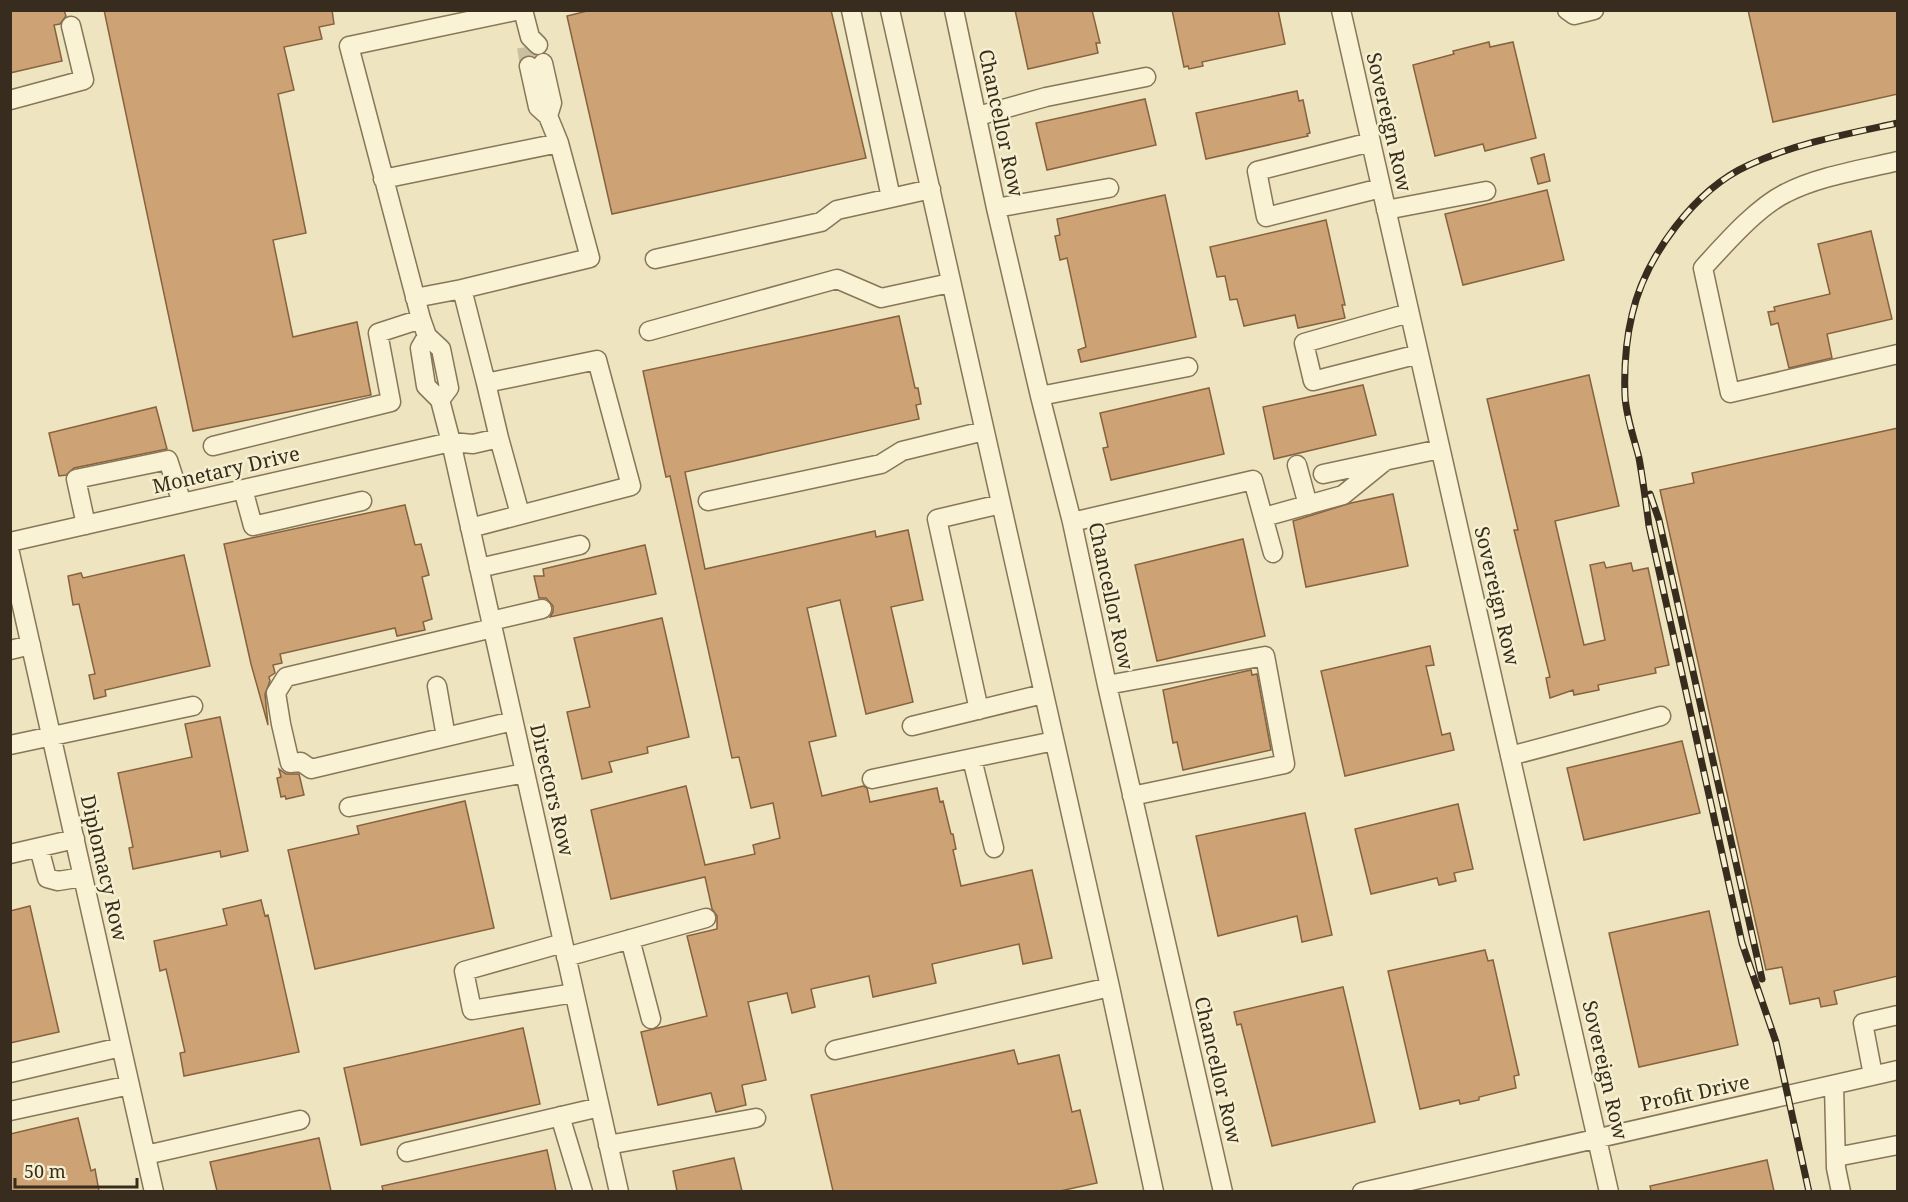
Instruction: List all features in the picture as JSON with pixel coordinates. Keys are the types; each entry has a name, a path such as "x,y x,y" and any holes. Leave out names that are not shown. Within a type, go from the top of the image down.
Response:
{"street":[{"path":"213,446 391,402 378,333 424,327 349,46 521,10 532,43"},
{"path":"851,10 891,198"},
{"path":"890,10 1154,1191"},
{"name":"Chancellor Row","path":"954,10 996,208 1072,522 1222,1191"},
{"name":"Sovereign Row","path":"1341,10 1609,1191"},
{"path":"1567,10 1574,15 1594,10"},
{"path":"10,100 84,80 71,26"},
{"path":"415,298 590,258 559,143 548,116 538,107 536,65"},
{"path":"978,116 1046,97 1146,76"},
{"path":"1371,142 1257,171 1266,217 1381,188"},
{"path":"383,179 559,143"},
{"path":"1898,161 1815,182 1785,193 1748,222 1703,268 1730,393 1898,354"},
{"path":"996,208 1109,188"},
{"path":"655,260 821,222 837,210 931,189"},
{"path":"1386,210 1486,191"},
{"path":"649,332 837,279 881,298 950,283"},
{"path":"462,289 520,514"},
{"path":"1410,313 1304,343 1313,381 1419,354"},
{"name":"Directors Row","path":"424,327 420,348 426,386 440,400 451,442 619,1191"},
{"path":"470,528 631,486 597,360 486,382"},
{"path":"1040,396 1188,368"},
{"path":"708,501 881,464 902,451 984,431"},
{"name":"Monetary Drive","path":"10,542 451,442 473,444 499,438"},
{"path":"1323,474 1440,449"},
{"path":"86,525 76,479 168,460 182,503"},
{"path":"1264,517 1343,495 1385,461"},
{"path":"1297,465 1308,505"},
{"path":"1072,522 1253,480 1273,554"},
{"path":"243,489 253,526 362,501"},
{"path":"979,710 937,519 1001,504"},
{"path":"479,568 580,545"},
{"name":"Diplomacy Row","path":"10,553 17,611 31,645 154,1191"},
{"path":"513,721 311,769 301,762 290,763 276,693 286,677 542,609"},
{"path":"10,650 31,645"},
{"path":"1107,685 1265,656 1285,764 1132,796"},
{"path":"437,686 446,736"},
{"path":"912,726 1043,694"},
{"path":"10,745 193,706"},
{"path":"1510,756 1661,716"},
{"path":"872,779 1054,741"},
{"path":"972,759 994,848"},
{"path":"349,807 525,772"},
{"path":"10,854 75,840"},
{"path":"39,848 46,878 58,881 83,878"},
{"path":"574,993 472,1010 464,971 630,939 706,918"},
{"path":"630,939 651,1018"},
{"path":"835,1050 1110,987"},
{"path":"1873,1075 1863,1023 1898,1015"},
{"path":"10,1073 121,1047"},
{"name":"Profit Drive","path":"1362,1191 1898,1070"},
{"path":"10,1111 130,1085"},
{"path":"1834,1085 1836,1157 1841,1191"},
{"path":"407,1152 600,1107"},
{"path":"560,1116 583,1191"},
{"path":"608,1145 756,1118"},
{"path":"146,1155 300,1120"},
{"path":"1836,1157 1898,1145"}],"building":[{"path":"10,10 64,10 66,16 60,24 54,25 62,61 10,73"},
{"path":"104,10 332,10 334,24 319,27 322,39 284,47 294,90 278,94 306,233 273,240 293,337 357,322 371,395 193,431"},
{"path":"591,10 831,10 866,158 612,214 567,16"},
{"path":"1015,10 1092,10 1100,43 1096,43 1098,53 1028,69"},
{"path":"1172,10 1278,10 1285,44 1202,62 1203,66 1189,69 1188,66 1184,67"},
{"path":"1748,10 1898,10 1898,94 1773,122"},
{"path":"1489,42 1490,47 1513,42 1536,138 1485,151 1483,144 1435,156 1413,65 1454,54 1453,51"},
{"path":"1297,91 1299,101 1303,100 1310,133 1307,134 1308,136 1206,159 1196,113"},
{"path":"1145,99 1156,145 1047,170 1036,123"},
{"path":"1544,154 1550,181 1538,184 1531,158"},
{"path":"1547,190 1564,260 1463,285 1445,214"},
{"path":"1165,195 1196,337 1081,362 1078,350 1086,347 1067,258 1060,260 1055,236 1060,235 1057,219"},
{"path":"1326,220 1345,305 1342,305 1345,318 1298,328 1295,315 1244,326 1237,299 1230,300 1225,276 1217,277 1210,247"},
{"path":"1871,231 1892,319 1827,334 1832,358 1789,368 1778,323 1771,325 1768,312 1775,311 1774,307 1830,294 1818,244"},
{"path":"899,316 915,388 918,388 921,404 916,405 919,419 685,472 705,569 875,531 876,537 908,530 923,600 891,607 913,702 866,714 840,600 807,608 836,736 809,742 822,796 863,786 867,788 870,802 937,788 940,802 943,801 951,834 953,834 956,849 953,850 961,886 1032,870 1052,958 1023,964 1019,944 932,964 936,983 873,997 869,976 811,989 815,1007 792,1013 787,993 748,1002 766,1080 742,1085 746,1105 716,1112 711,1093 658,1105 641,1032 707,1016 687,936 717,929 717,916 712,909 705,877 611,899 591,810 686,786 705,865 755,854 753,845 780,838 773,803 751,808 739,757 732,758 670,476 666,477 643,371"},
{"path":"1589,375 1619,506 1555,521 1584,645 1605,640 1590,565 1604,562 1606,568 1631,563 1633,571 1648,568 1669,665 1655,668 1656,673 1598,685 1599,690 1574,695 1573,690 1550,698 1546,678 1550,677 1514,530 1518,530 1487,399"},
{"path":"1363,385 1376,435 1274,459 1263,407"},
{"path":"1209,388 1224,454 1111,480 1103,448 1108,447 1100,413"},
{"path":"156,407 167,449 74,468 66,475 59,476 49,433"},
{"path":"1898,428 1898,976 1834,991 1837,1004 1821,1007 1819,998 1790,1004 1782,967 1766,970 1660,490 1694,483 1692,473"},
{"path":"1393,494 1408,566 1306,587 1293,521 1351,503"},
{"path":"405,505 415,545 421,544 429,575 422,577 432,619 423,622 425,630 397,636 395,628 280,654 282,663 273,665 275,673 269,677 270,681 265,694 268,725 251,664 224,544"},
{"path":"1243,539 1265,636 1157,661 1135,565"},
{"path":"645,545 656,594 550,617 553,606 546,598 539,598 534,576 544,576 543,569"},
{"path":"184,555 210,666 105,690 106,696 94,699 89,675 95,674 79,604 73,605 68,576 81,573 83,578"},
{"path":"662,618 689,737 647,747 648,753 609,762 612,772 582,779 567,712 590,707 574,638"},
{"path":"1430,646 1434,665 1426,666 1442,735 1450,733 1454,750 1345,776 1321,671"},
{"path":"1251,670 1252,675 1257,674 1271,750 1183,770 1177,742 1173,743 1163,690"},
{"path":"220,717 248,851 221,857 220,851 133,869 129,848 133,847 118,773 192,757 185,724"},
{"path":"1682,741 1700,813 1584,840 1567,768"},
{"path":"279,769 286,774 299,774 304,795 286,799 285,796 281,797 277,778 281,777"},
{"path":"465,801 494,928 315,969 288,850 359,834 357,826"},
{"path":"1458,804 1473,869 1454,873 1456,881 1439,885 1437,878 1371,894 1355,829"},
{"path":"1305,813 1332,935 1302,942 1297,916 1218,936 1196,836"},
{"path":"261,900 265,916 268,915 299,1052 184,1076 180,1053 185,1052 166,969 160,971 154,941 227,925 223,909"},
{"path":"30,906 59,1032 10,1043 10,911"},
{"path":"1709,911 1738,1045 1639,1067 1609,933"},
{"path":"1485,950 1488,961 1493,960 1519,1075 1514,1076 1516,1088 1479,1097 1479,1100 1460,1104 1459,1100 1420,1109 1388,971"},
{"path":"1343,987 1375,1122 1272,1146 1241,1024 1237,1025 1234,1012"},
{"path":"523,1028 540,1104 361,1145 344,1068"},
{"path":"1014,1050 1018,1064 1059,1055 1072,1112 1080,1110 1097,1183 1060,1191 833,1191 811,1095"},
{"path":"78,1118 91,1171 95,1169 99,1191 10,1191 10,1134"},
{"path":"319,1138 331,1191 217,1191 210,1162"},
{"path":"547,1150 556,1191 383,1191 382,1186"},
{"path":"734,1158 742,1191 677,1191 673,1171"},
{"path":"1767,1160 1774,1191 1651,1191 1650,1186"}],"tunnel":[{"path":"526,47 529,66"}],"railway":[{"path":"1809,1192 1776,1042 1742,943 1649,526 1639,458 1626,404 1626,355 1632,315 1648,270 1675,227 1710,190 1729,176 1767,157 1822,140 1898,123"},
{"path":"1650,494 1659,520 1762,979"}]}
